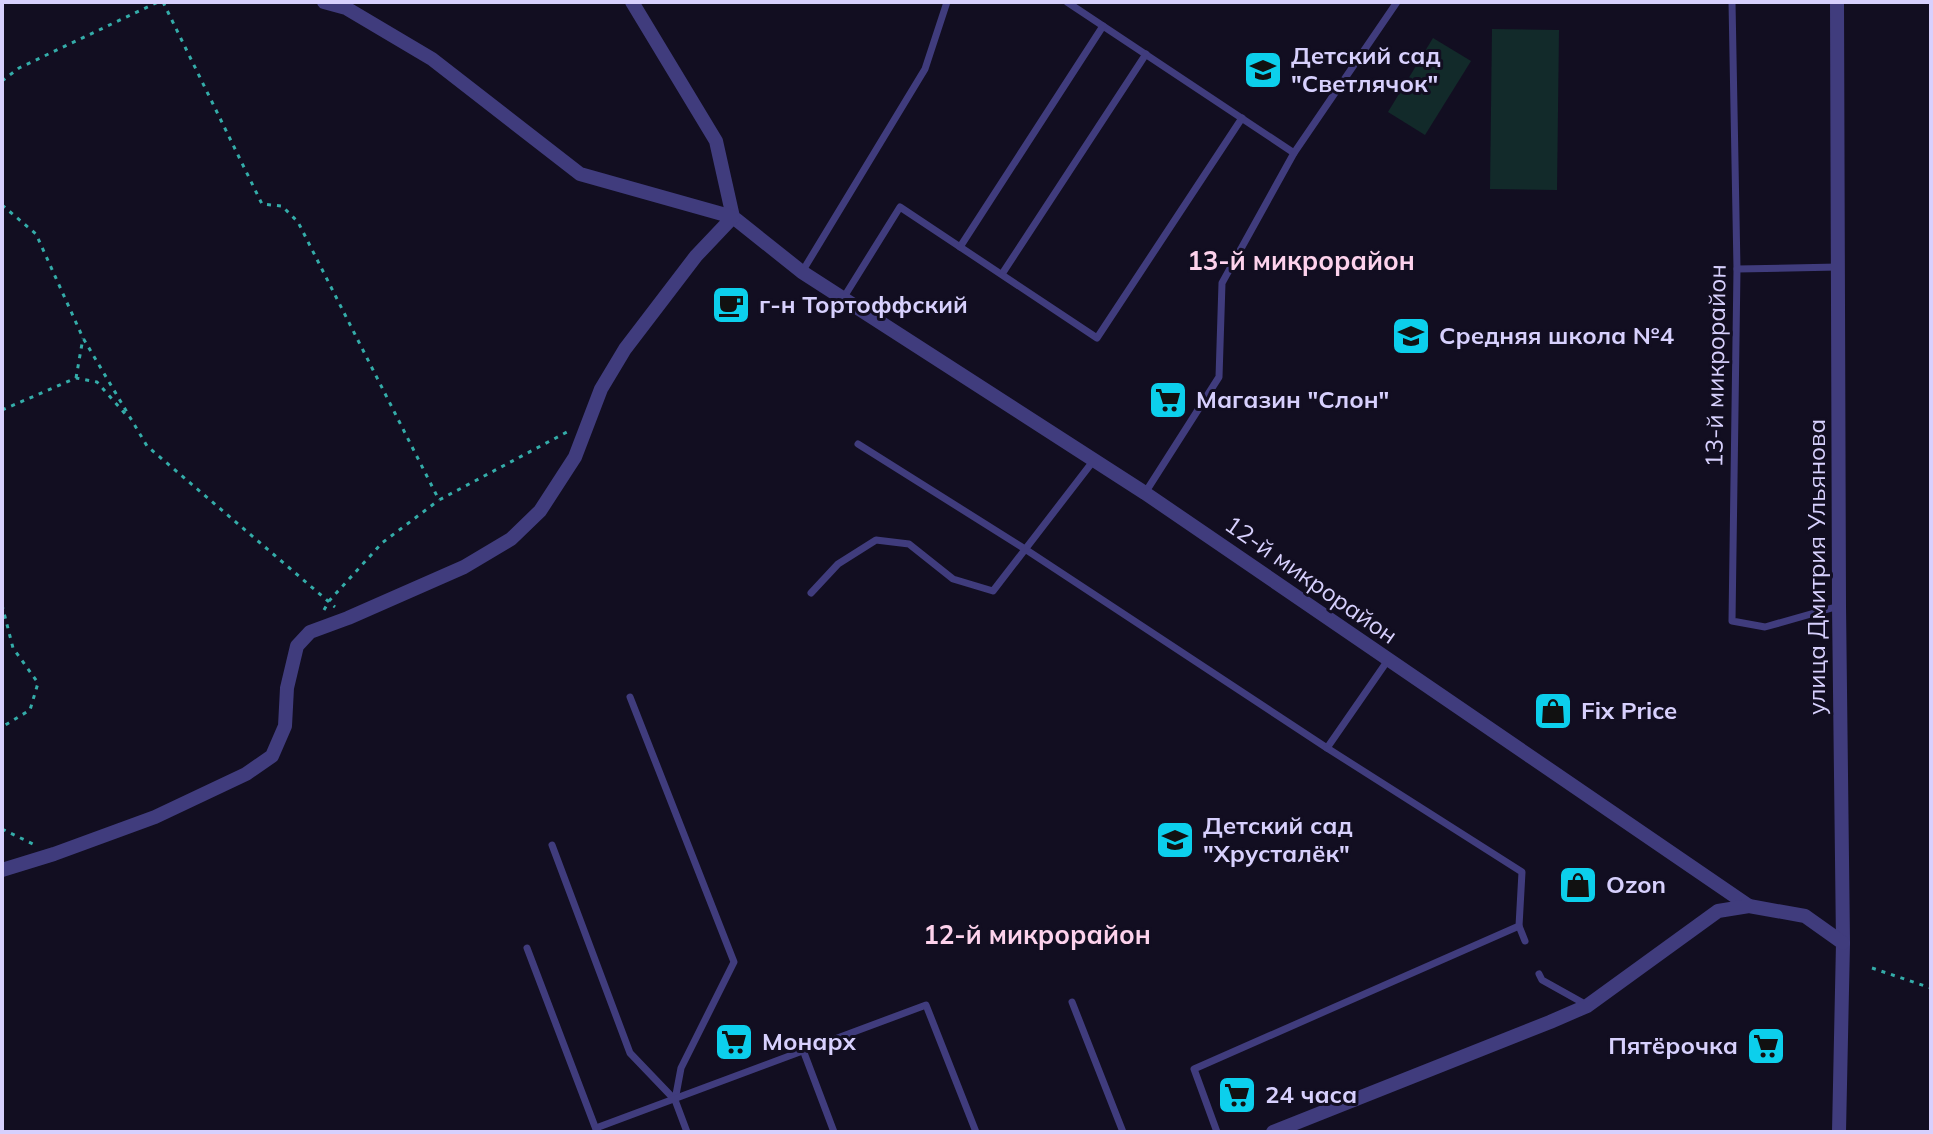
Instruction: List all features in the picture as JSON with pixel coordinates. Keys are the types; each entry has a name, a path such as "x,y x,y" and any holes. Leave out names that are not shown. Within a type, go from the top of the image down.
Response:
{"street":[{"path":"324,2 346,8 432,59 580,174 733,217"},
{"path":"632,2 716,141 733,217"},
{"name":"улица Дмитрия Ульянова","path":"1837,2 1843,943 1839,1132"},
{"path":"2,870 155,817 246,774 272,756 285,726 287,688 297,646 310,632 464,567 511,539 540,511 575,457 601,389 625,349 696,256 733,217"},
{"name":"12-й микрорайон","path":"733,217 802,272 1145,493 1749,906"},
{"name":"12-й микрорайон","path":"1273,1132 1587,1006 1718,911 1749,906 1805,916 1843,943"}],"lane":[{"path":"802,272 925,69 947,2"},
{"path":"1067,2 1294,153"},
{"path":"1145,493 1219,377 1222,283 1294,153 1397,2"},
{"name":"13-й микрорайон","path":"1732,2 1737,269 1732,621 1765,627 1839,606"},
{"path":"960,247 1103,26"},
{"path":"1002,274 1146,54"},
{"path":"844,297 900,207 1097,338 1242,118"},
{"path":"1737,269 1838,267"},
{"path":"858,444 1522,872 1519,926 1525,941"},
{"path":"811,593 838,564 876,540 909,544 953,579 993,591 1094,460"},
{"path":"1327,748 1388,660"},
{"path":"630,697 734,962 681,1068 675,1100"},
{"path":"552,845 630,1053 675,1100 687,1132"},
{"path":"1217,1132 1194,1069 1519,926"},
{"path":"527,948 597,1130 926,1005 976,1132"},
{"path":"1539,974 1542,980 1587,1006"},
{"path":"1072,1002 1123,1132"},
{"path":"803,1050 834,1132"}],"path":[{"path":"2,81 19,68 161,2 262,204 282,206 298,222 439,500"},
{"path":"2,205 36,234 83,338 147,446 348,618"},
{"path":"76,378 83,338"},
{"path":"2,410 76,378 97,382 133,423"},
{"path":"310,632 329,601 382,543 439,500 589,421"},
{"path":"2,605 13,648 38,683 30,710 2,727"},
{"path":"2,829 54,854"},
{"path":"1872,968 1931,988"}],"green space":[{"path":"1492,29 1559,30 1557,190 1490,189"},
{"path":"1433,38 1471,61 1425,135 1388,112"}],"place":[{"name":"Детский сад \"Светлячок\"","path":"1263,70"},
{"name":"г-н Тортоффский","path":"731,305"},
{"name":"Средняя школа №4","path":"1411,336"},
{"name":"Магазин \"Слон\"","path":"1168,400"},
{"name":"Fix Price","path":"1553,711"},
{"name":"Детский сад \"Хрусталёк\"","path":"1175,840"},
{"name":"Ozon","path":"1578,885"},
{"name":"Монарх","path":"734,1042"},
{"name":"Пятёрочка","path":"1766,1046"},
{"name":"24 часа","path":"1237,1095"}],"district":[{"name":"13-й микрорайон","path":"1301,261"},
{"name":"12-й микрорайон","path":"1037,935"}]}
